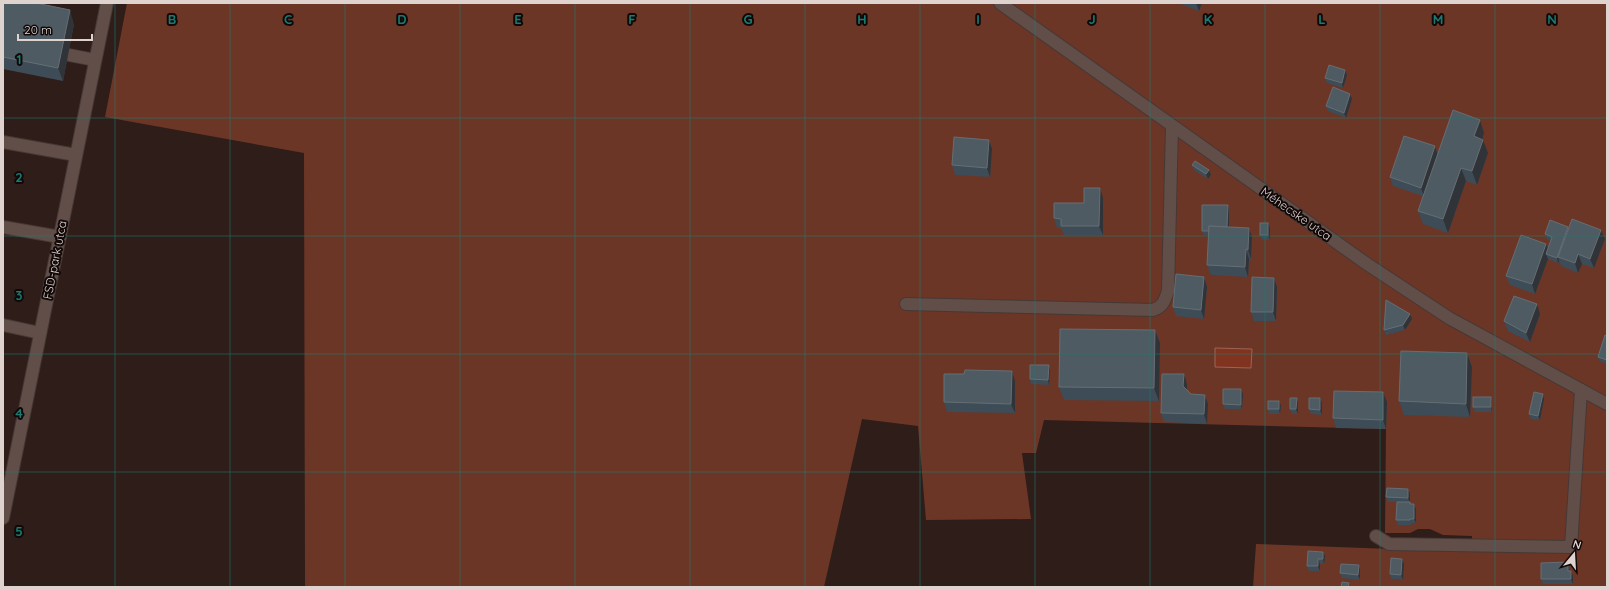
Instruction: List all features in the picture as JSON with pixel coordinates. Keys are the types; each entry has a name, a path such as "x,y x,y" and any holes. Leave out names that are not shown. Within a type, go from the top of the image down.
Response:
{"street":[{"name":"FSD-park utca","path":"3,518 107,3"},
{"name":"Méhecske utca","path":"1004,4 1172,126 1367,264 1449,318 1607,404"},
{"path":"69,55 95,60"},
{"path":"906,304 1158,309 1165,299 1168,291 1172,126"},
{"path":"3,142 76,155"},
{"path":"3,227 60,237"},
{"path":"3,325 40,333"},
{"path":"1376,536 1389,544 1571,547 1581,390"}],"shaded area":[{"path":"127,3 1607,3 1607,587 1253,587 1256,544 1472,552 1472,536 1443,535 1430,529 1418,529 1410,533 1385,533 1386,429 1044,420 1036,453 1022,453 1031,519 926,520 918,426 862,419 824,587 305,587 304,153 105,117"},
{"path":"1215,348 1252,349 1251,368 1215,367"}],"building":[{"path":"3,3 36,3 70,10 58,68 3,57"},
{"path":"1329,65 1345,70 1342,83 1325,78"},
{"path":"1333,87 1350,94 1344,113 1326,106"},
{"path":"1453,110 1480,120 1474,136 1483,140 1472,171 1461,168 1443,219 1418,211"},
{"path":"1404,136 1435,146 1421,188 1390,177"},
{"path":"954,137 989,140 987,168 952,165"},
{"path":"1195,161 1209,170 1206,174 1192,165"},
{"path":"1084,188 1100,188 1099,226 1061,226 1061,219 1054,218 1054,203 1084,203"},
{"path":"1202,205 1228,205 1227,227 1209,226 1209,231 1202,231"},
{"path":"1572,219 1601,230 1590,259 1578,254 1575,263 1558,257"},
{"path":"1550,220 1568,227 1557,258 1546,254 1552,237 1545,234"},
{"path":"1260,223 1268,223 1268,235 1260,235"},
{"path":"1209,226 1249,228 1248,250 1246,249 1245,267 1207,265"},
{"path":"1521,235 1546,244 1532,284 1506,276"},
{"path":"1176,274 1204,277 1201,310 1173,307"},
{"path":"1252,277 1274,278 1273,312 1251,312"},
{"path":"1514,296 1537,304 1526,333 1504,321"},
{"path":"1386,300 1410,314 1403,325 1384,330"},
{"path":"1060,329 1155,330 1154,388 1059,387"},
{"path":"1605,335 1607,336 1607,360 1598,357"},
{"path":"1401,351 1467,353 1466,404 1399,401"},
{"path":"1030,365 1049,365 1048,380 1030,379"},
{"path":"965,370 1012,371 1011,404 944,402 944,374 964,374"},
{"path":"1162,374 1184,374 1183,386 1191,394 1205,395 1204,414 1161,413"},
{"path":"1223,389 1241,389 1241,405 1223,404"},
{"path":"1334,391 1383,392 1383,420 1333,418"},
{"path":"1534,392 1543,394 1538,416 1529,414"},
{"path":"1473,397 1491,397 1491,407 1473,407"},
{"path":"1290,398 1297,398 1296,409 1290,409"},
{"path":"1309,398 1320,398 1320,410 1309,409"},
{"path":"1268,401 1279,401 1279,409 1268,409"},
{"path":"1387,488 1408,489 1408,498 1386,497"},
{"path":"1397,502 1410,502 1410,504 1414,504 1414,519 1396,520"},
{"path":"1308,551 1323,552 1323,559 1318,559 1318,566 1307,566"},
{"path":"1391,558 1402,559 1401,575 1390,574"},
{"path":"1568,562 1568,571 1571,571 1571,579 1541,579 1541,563"},
{"path":"1341,564 1359,565 1358,575 1340,573"},
{"path":"1342,582 1349,583 1348,587 1341,587"}]}
